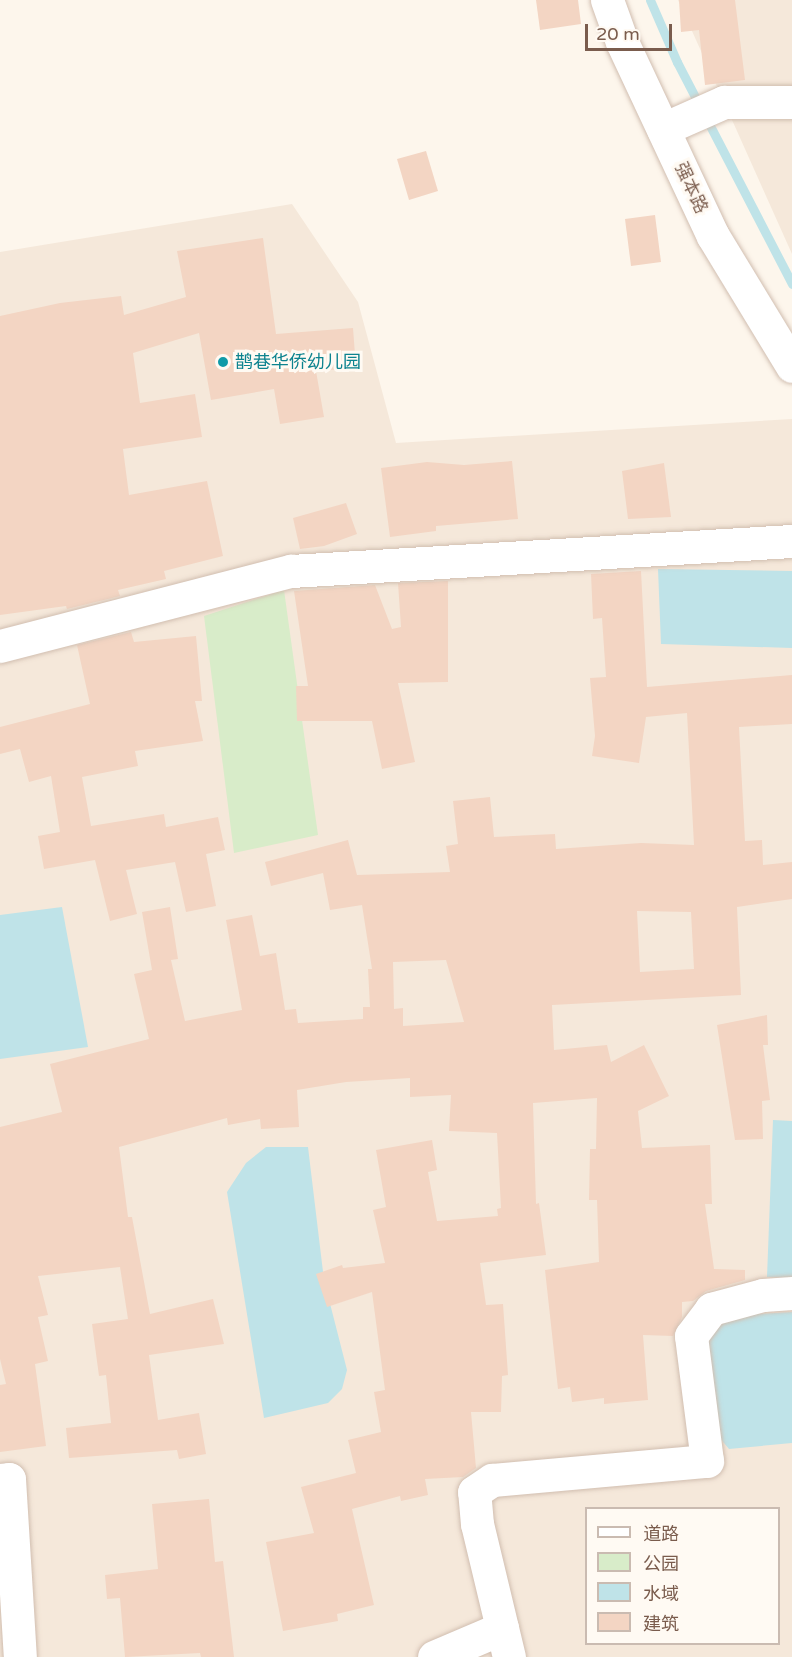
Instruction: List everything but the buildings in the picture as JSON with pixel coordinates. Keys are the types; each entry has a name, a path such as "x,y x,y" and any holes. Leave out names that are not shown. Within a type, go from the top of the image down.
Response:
{"street":[{"name":"强本路","path":"608,0 622,42 690,118 713,236 792,366"},
{"path":"690,118 724,102 792,102"},
{"path":"0,646 291,571 792,541"},
{"path":"434,1657 506,1643 477,1524 474,1492 492,1480 707,1461 691,1336 711,1309 763,1295 792,1293"},
{"path":"0,1480 9,1479 20,1657"}],"shaded area":[{"path":"678,0 792,0 792,254 724,102"},
{"path":"292,204 358,302 396,443 792,419 792,1657 0,1657 0,252"}],"green space":[{"path":"284,590 318,835 234,853 204,616"}],"water":[{"path":"658,569 792,571 792,648 661,644"},
{"path":"62,907 88,1047 0,1059 0,915"},
{"path":"773,1120 792,1121 792,1278 767,1277"},
{"path":"266,1147 308,1147 324,1280 347,1370 342,1389 328,1403 264,1418 227,1192 246,1163"},
{"path":"792,1312 792,1443 729,1449 703,1418 702,1330 738,1315"}],"waterway":[{"path":"650,0 677,62 792,284"}],"place":[{"name":"鹊巷华侨幼儿园","path":"223,362"}]}
